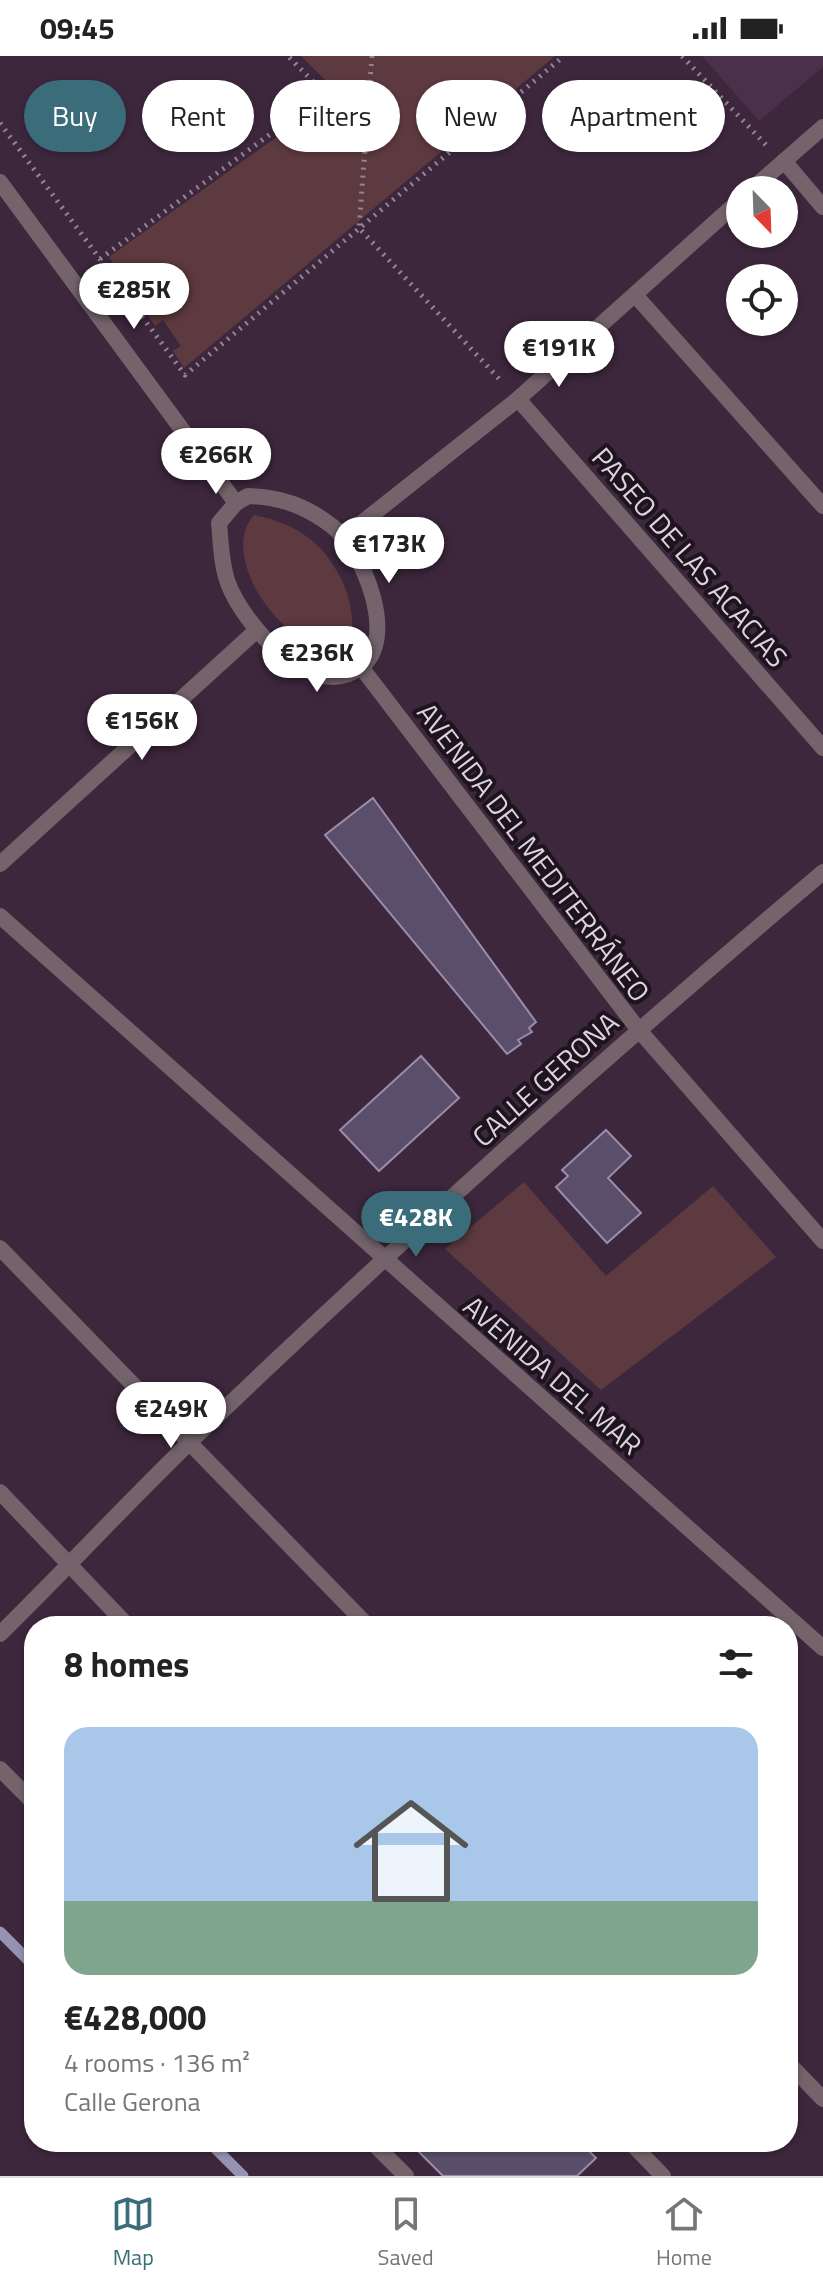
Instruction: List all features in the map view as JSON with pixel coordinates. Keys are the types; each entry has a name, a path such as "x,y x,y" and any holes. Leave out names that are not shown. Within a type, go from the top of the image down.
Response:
{"street":[{"path":"767,176 823,127"},
{"path":"784,161 823,207"},
{"path":"0,182 236,503"},
{"path":"344,537 518,399 726,213"},
{"path":"636,296 823,506"},
{"name":"PASEO DE LAS ACACIAS","path":"518,399 823,748"},
{"path":"248,496 289,501 344,537 365,579 379,620 377,646 361,667 340,677 306,671 257,630 237,602 222,558 219,523 236,503 248,496"},
{"path":"0,864 257,630"},
{"name":"AVENIDA DEL MEDITERRÁNEO","path":"361,667 638,1029 823,1241"},
{"name":"CALLE GERONA","path":"0,1634 191,1442 384,1261 638,1029 823,872"},
{"name":"AVENIDA DEL MAR","path":"0,916 384,1261 787,1616"},
{"path":"0,1248 358,1616"},
{"path":"0,1492 118,1616"},
{"name":"AVENIDA DEL MAR","path":"798,1626 823,1648"},
{"path":"0,1769 24,1793"},
{"path":"798,2073 823,2099"},
{"path":"382,2152 406,2176"},
{"path":"640,2152 663,2176"}],"path":[{"path":"100,259 325,94 288,56"},
{"path":"372,56 359,228 518,399"},
{"path":"0,123 185,375 564,56"},
{"path":"682,56 784,161"}],"shaded area":[{"path":"301,56 555,56 526,80 416,80 416,152 441,152 184,368 173,351 181,346 163,320 155,326 109,257 270,142 270,152 400,152 400,80 325,80"},
{"path":"702,56 823,56 823,67 759,121"},
{"path":"254,515 297,530 321,549 330,561 346,590 350,605 351,635 346,649 324,648 303,639 282,623 264,603 251,580 244,556 244,534"},
{"path":"524,1182 606,1276 713,1186 776,1257 601,1390 445,1249"}],"building":[{"path":"373,798 536,1022 529,1028 532,1032 518,1040 521,1044 507,1054 325,835"},
{"path":"421,1056 459,1098 379,1171 340,1130"},
{"path":"606,1130 631,1156 608,1178 641,1213 607,1243 556,1187 568,1176 562,1170"},
{"path":"419,2152 590,2152 596,2158 577,2176 443,2176"}],"waterway":[{"path":"0,1932 24,1956"},
{"path":"219,2152 243,2176"}]}
